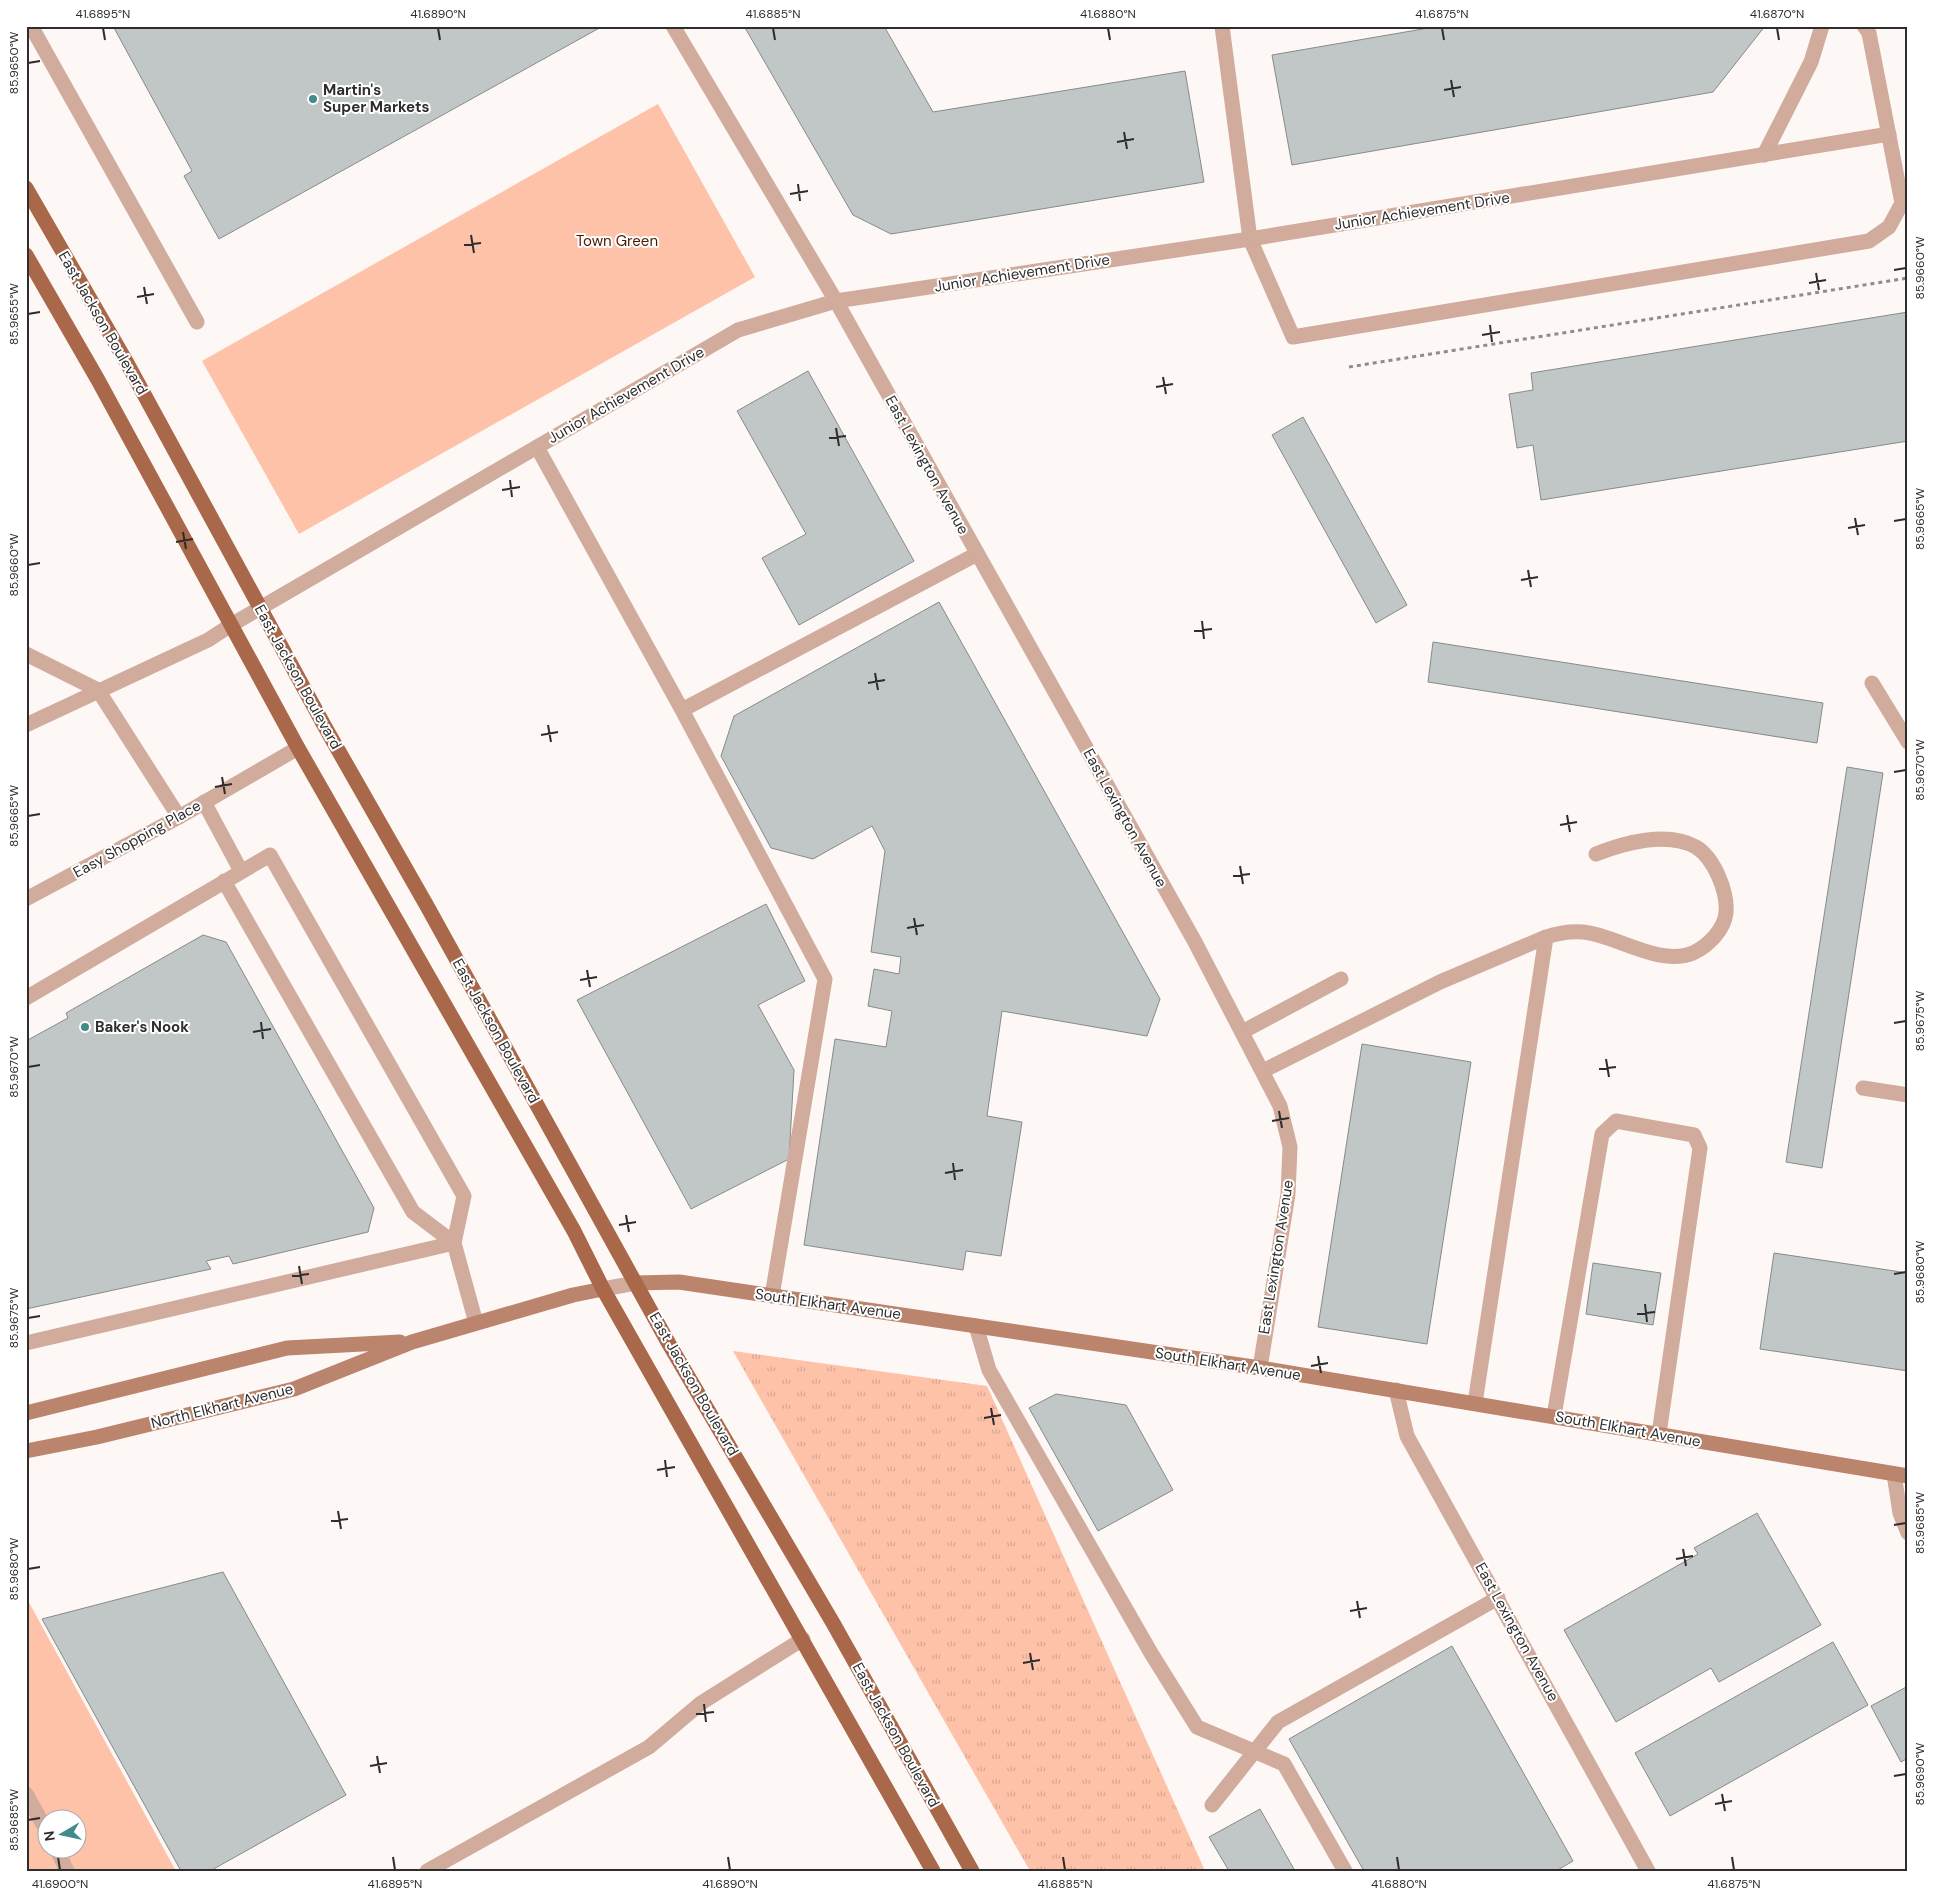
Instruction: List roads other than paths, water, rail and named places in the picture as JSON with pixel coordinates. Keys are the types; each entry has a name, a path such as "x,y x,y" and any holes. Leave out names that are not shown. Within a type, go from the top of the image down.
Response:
{"main road":[{"name":"East Jackson Boulevard","path":"26,188 127,363 260,608 636,1283 833,1623 972,1871"},
{"name":"East Jackson Boulevard","path":"26,255 98,380 298,748 574,1231 603,1289 933,1871"},
{"name":"South Elkhart Avenue","path":"636,1283 679,1282 1260,1368 1901,1475"},
{"name":"North Elkhart Avenue","path":"26,1451 97,1437 294,1388 412,1342 573,1295 603,1289"},
{"name":"North Elkhart Avenue","path":"26,1413 287,1348 412,1342"}],"street":[{"path":"31,26 197,322"},
{"name":"East Lexington Avenue","path":"673,26 836,301 1195,942 1280,1106 1290,1146 1288,1194 1260,1368"},
{"path":"1222,26 1250,239 1293,337 1869,241 1889,227 1902,203 1868,33 1864,26"},
{"path":"1764,155 1811,62 1822,26"},
{"name":"Junior Achievement Drive","path":"26,725 208,640 738,330 836,301 1250,239 1889,134"},
{"path":"536,447 682,710 825,979 772,1296"},
{"path":"682,710 977,554"},
{"path":"26,654 98,690 179,817"},
{"path":"1872,683 1908,742"},
{"name":"Easy Shopping Place","path":"26,899 179,817 298,748"},
{"path":"204,802 241,871"},
{"path":"1263,1071 1440,982 1546,937 1562,932 1584,932 1646,952 1667,955 1692,953 1710,942 1721,927 1726,913 1721,881 1712,861 1696,847 1675,840 1653,840 1616,846 1596,854"},
{"path":"26,998 224,880 270,855 464,1196 454,1243 476,1323"},
{"path":"224,880 412,1212 454,1243"},
{"path":"1475,1403 1546,937"},
{"path":"1242,1032 1341,979"},
{"path":"1863,1088 1908,1095"},
{"path":"1554,1416 1602,1134 1616,1122 1694,1135 1700,1148 1659,1434"},
{"path":"26,1343 454,1243"},
{"name":"North Elkhart Avenue","path":"603,1289 636,1283"},
{"path":"976,1326 989,1370 1151,1653 1197,1727 1284,1764 1345,1871"},
{"name":"East Lexington Avenue","path":"1396,1390 1407,1436 1648,1871"},
{"path":"1901,1475 1900,1513 1908,1532"},
{"path":"1212,1805 1278,1722 1498,1598"},
{"path":"427,1871 649,1748 701,1703 803,1639"},
{"path":"26,1794 38,1815"}],"place":[{"name":"Martin's Super Markets","path":"313,99"},
{"name":"Baker's Nook","path":"85,1027"}],"park label":[{"name":"Town Green","path":"617,241"}]}
